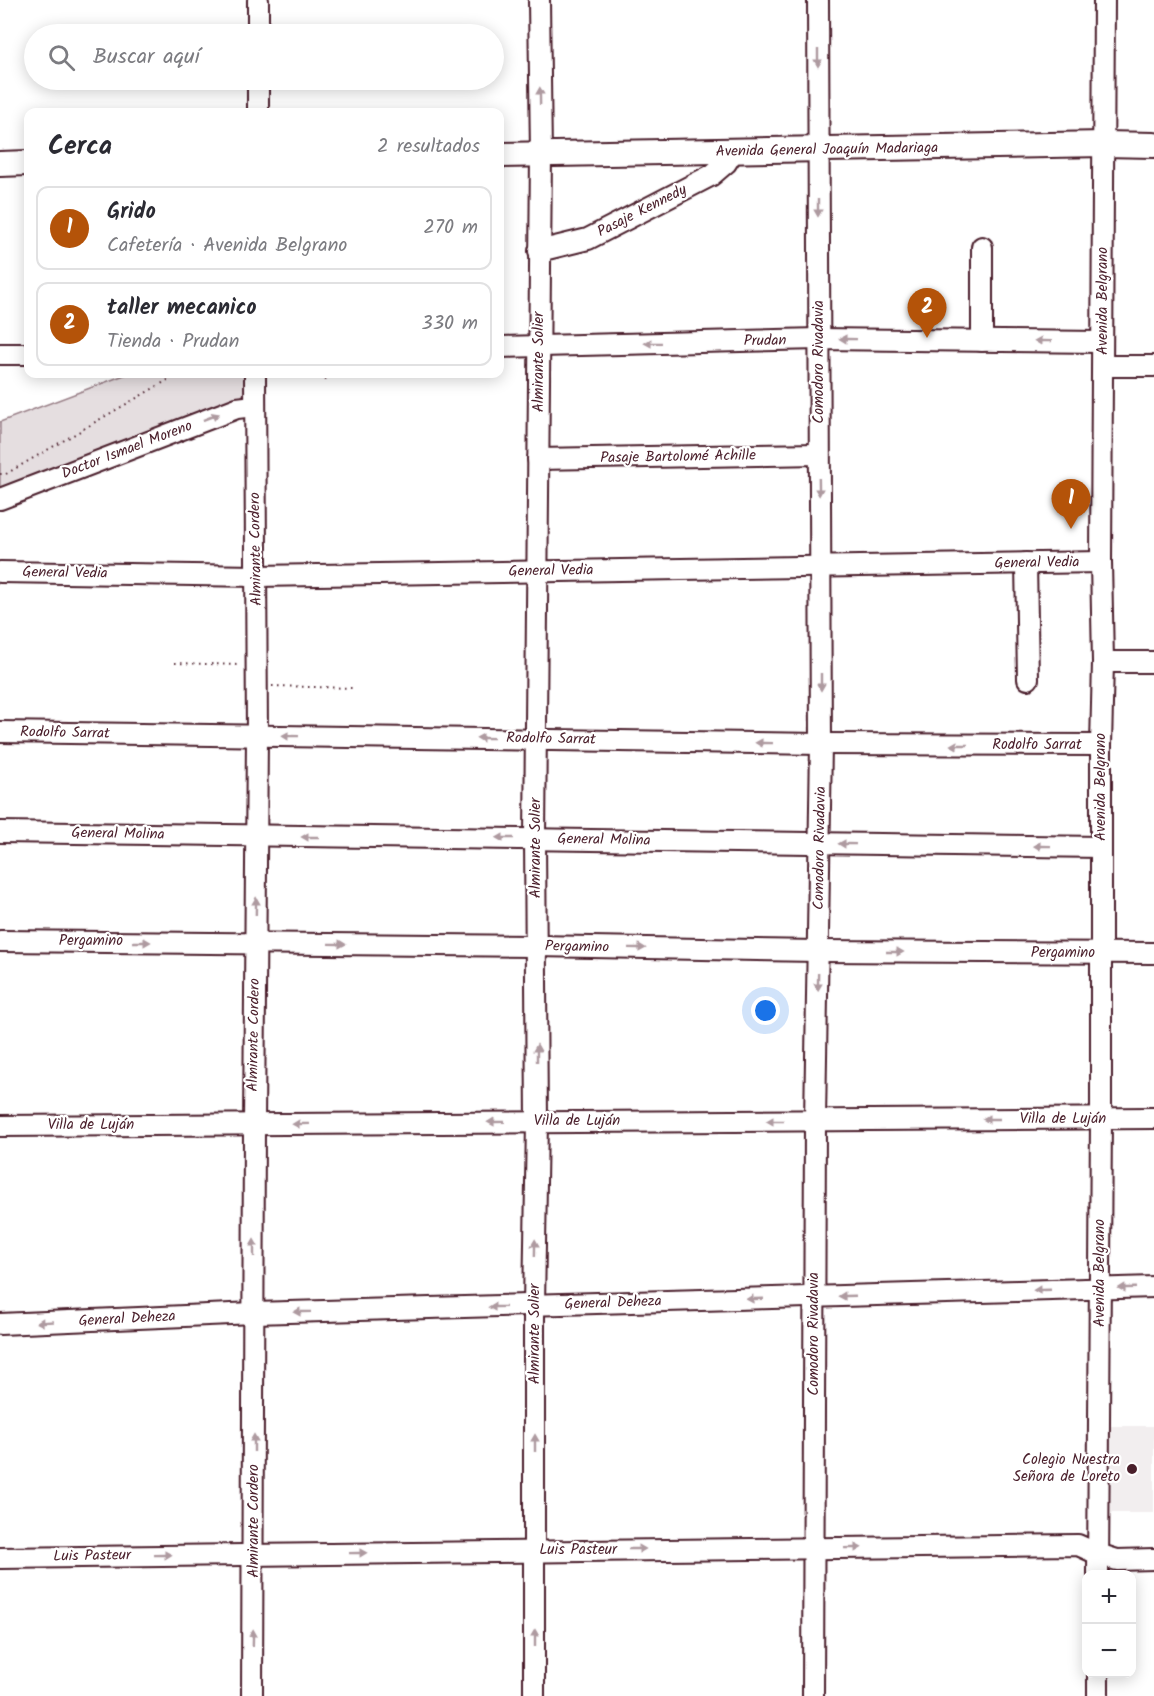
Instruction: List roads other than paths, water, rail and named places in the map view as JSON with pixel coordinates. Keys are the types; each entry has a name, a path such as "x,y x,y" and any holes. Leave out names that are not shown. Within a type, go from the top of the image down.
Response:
{"main road":[{"name":"Avenida General Joaquín Madariaga","path":"504,155 1154,145"},
{"path":"0,164 24,163"}],"street":[{"path":"258,0 258,24"},
{"name":"Almirante Solier","path":"534,1696 536,1550 534,1306 537,1121 535,838 541,154 539,0"},
{"name":"Comodoro Rivadavia","path":"813,1696 815,1120 821,744 818,454 818,0"},
{"name":"Avenida Belgrano","path":"1098,1570 1104,0"},
{"path":"258,90 258,108"},
{"name":"Pasaje Kennedy","path":"539,251 588,239 712,175 726,163 733,152"},
{"path":"982,247 982,341"},
{"name":"Prudan","path":"504,347 819,339 1102,342"},
{"path":"0,354 24,354"},
{"path":"1103,366 1154,366"},
{"name":"Almirante Cordero","path":"252,1696 258,736 255,378"},
{"name":"Doctor Ismael Moreno","path":"0,499 237,408 254,406"},
{"name":"Pasaje Bartolomé Achille","path":"538,459 818,454"},
{"name":"General Vedia","path":"0,572 257,576 1101,562"},
{"path":"1026,563 1028,679"},
{"path":"1103,662 1154,662"},
{"name":"Rodolfo Sarrat","path":"0,732 821,744 1101,745"},
{"name":"General Molina","path":"0,832 1101,847"},
{"name":"Pergamino","path":"0,941 1154,953"},
{"name":"Villa de Luján","path":"0,1126 1154,1118"},
{"name":"General Deheza","path":"0,1324 254,1313 1154,1287"},
{"name":"Luis Pasteur","path":"0,1558 1078,1545 1117,1560 1154,1559"},
{"path":"1098,1678 1098,1696"}],"place":[{"name":"taller mecanico","path":"927,338"},
{"name":"Grido","path":"1071,529"},
{"name":"Colegio Nuestra Señora de Loreto","path":"1132,1469"}]}
